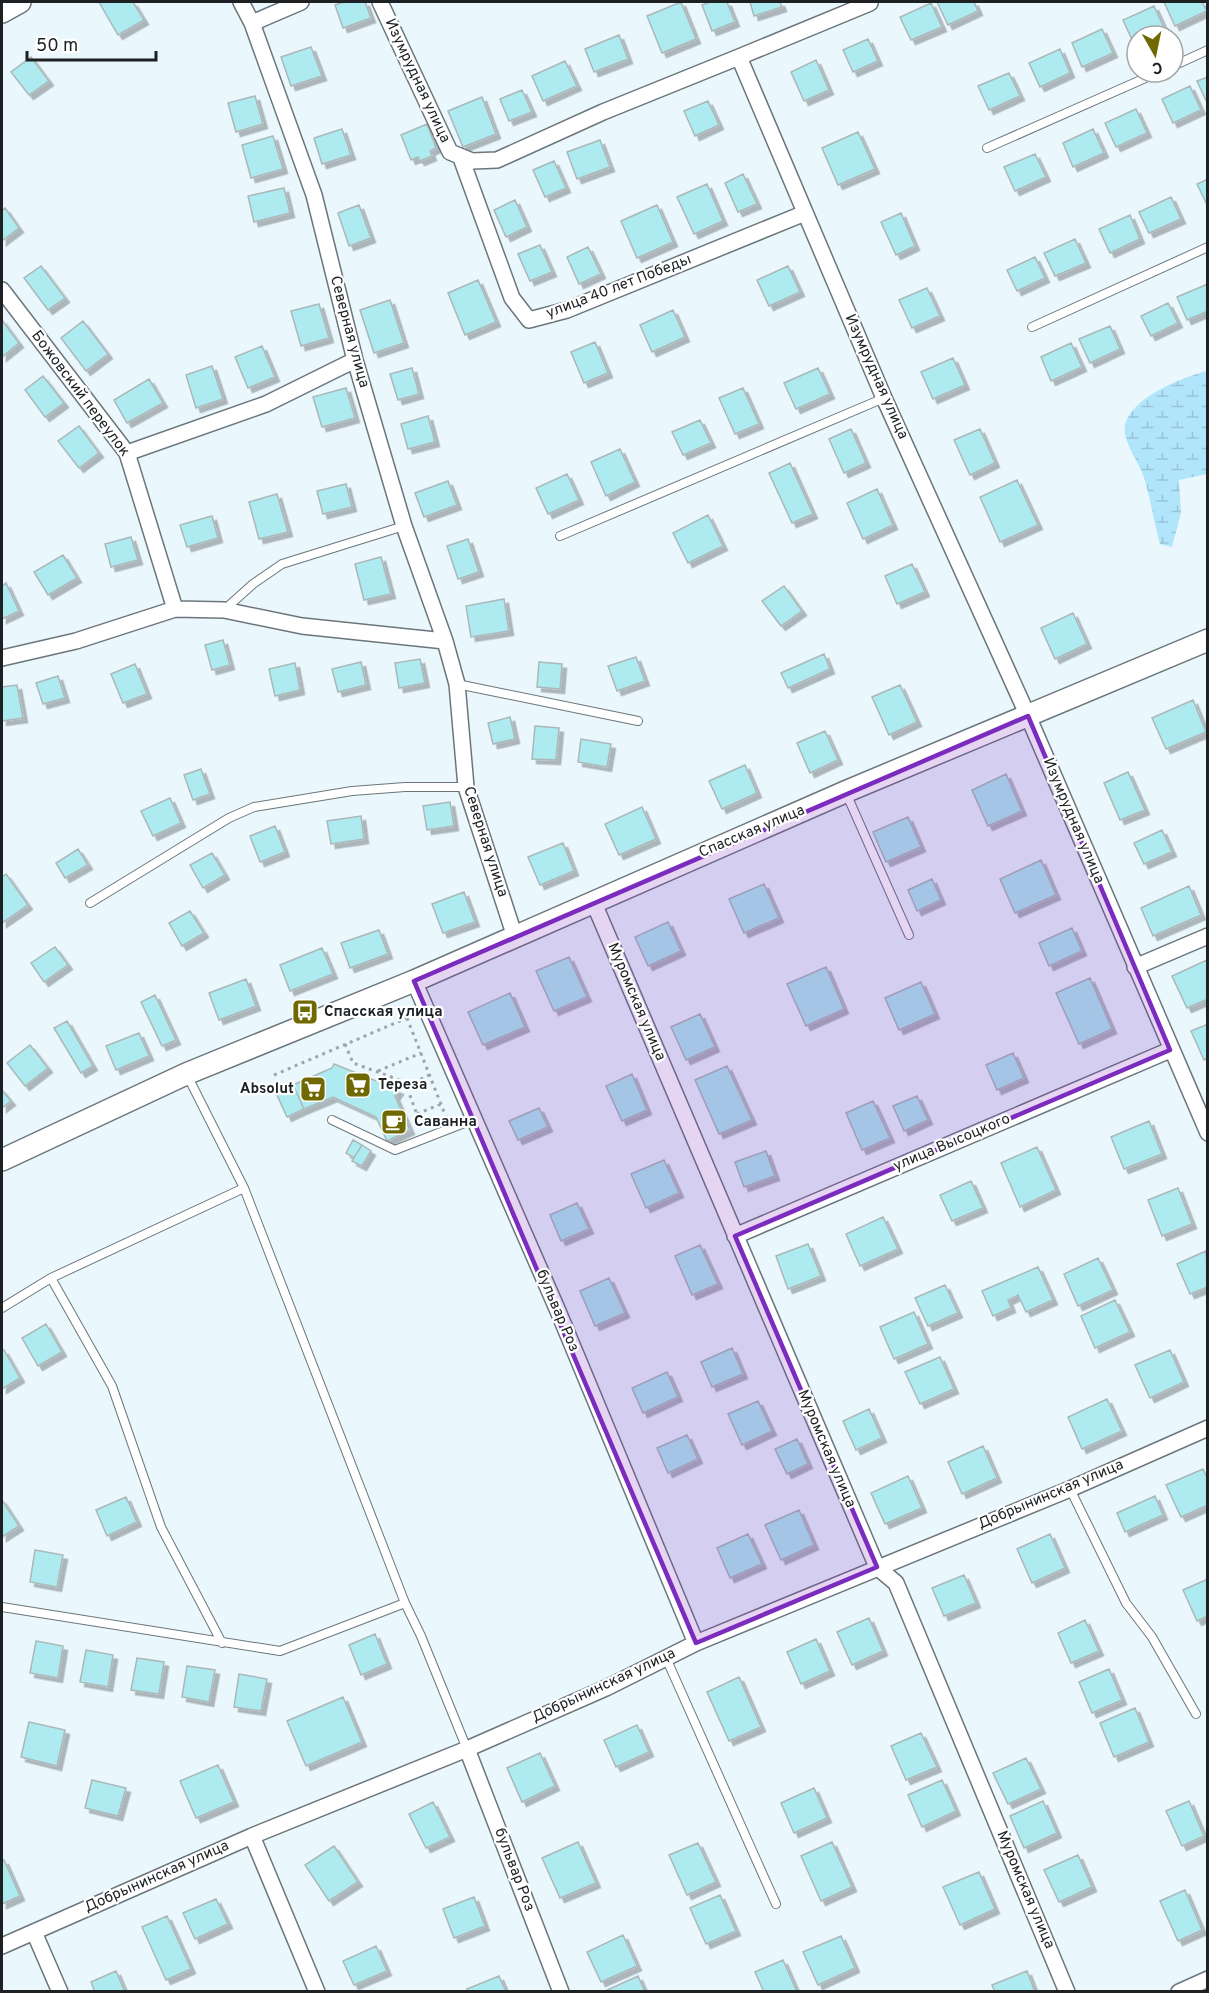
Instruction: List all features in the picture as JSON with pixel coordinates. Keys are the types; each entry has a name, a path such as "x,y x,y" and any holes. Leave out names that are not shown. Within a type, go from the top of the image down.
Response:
{"street":[{"path":"2,12 20,2"},
{"name":"Северная улица","path":"241,2 252,23 314,195 355,360 404,526 445,640 457,684 466,787 515,937"},
{"path":"252,23 301,2"},
{"name":"Изумрудная улица","path":"380,2 450,152 460,158 484,162 497,160 603,112 739,57 884,398 1028,716 1170,1050 1208,1133"},
{"path":"739,57 870,2"},
{"name":"улица 40 лет Победы","path":"460,158 512,298 529,320 567,310 805,213"},
{"name":"Божовский переулок","path":"2,290 128,453 175,609"},
{"path":"128,453 266,404 355,360"},
{"path":"2,658 76,641 175,609 224,610 302,626 445,640"},
{"name":"Спасская улица","path":"2,1160 186,1074 414,981 845,792 1208,640"},
{"name":"Муромская улица","path":"593,901 877,1567 896,1583 1067,1992"},
{"path":"1135,967 1208,936"},
{"name":"бульвар Роз","path":"414,981 472,1120 558,1311 696,1643"},
{"name":"улица Высоцкого","path":"735,1236 1170,1050"},
{"name":"Добрынинская улица","path":"2,1946 252,1836 467,1749 696,1643 1070,1489 1208,1428"},
{"name":"бульвар Роз","path":"467,1749 561,1992"},
{"path":"252,1836 317,1992"},
{"path":"34,1932 60,1992"},
{"path":"1179,1992 1208,1979"}],"lane":[{"path":"1185,61 1208,50"},
{"path":"987,148 1132,84"},
{"path":"1032,327 1208,247"},
{"path":"560,536 884,398"},
{"path":"224,610 253,584 282,564 404,526"},
{"path":"457,684 638,721"},
{"path":"90,903 229,818 254,807 352,791 405,787 466,787"},
{"path":"845,792 909,935"},
{"path":"186,1074 244,1188 405,1603 421,1636 467,1749"},
{"path":"332,1120 395,1150 472,1120"},
{"path":"2,1308 51,1278 244,1188"},
{"path":"51,1278 112,1386 161,1527 222,1643"},
{"path":"1070,1489 1126,1602 1152,1637 1196,1714"},
{"path":"2,1607 280,1651 405,1603"},
{"path":"666,1658 776,1904"}],"path":[{"path":"274,1075 426,1010"},
{"path":"407,1018 451,1128"},
{"path":"345,1044 353,1063 405,1082 425,1138"},
{"path":"377,1072 421,1053"},
{"path":"406,1086 429,1075"},
{"path":"417,1114 441,1104"}],"highlighted area":[{"path":"1028,716 1170,1050 735,1236 877,1567 696,1643 414,981"}],"green space":[{"path":"1207,371 1207,474 1179,480 1181,513 1172,547 1160,544 1143,475 1125,434 1126,422 1132,411 1155,392"}],"building":[{"path":"99,2 133,2 144,20 118,35"},
{"path":"344,2 365,2 371,18 343,28 335,5"},
{"path":"681,2 696,39 662,53 647,16"},
{"path":"710,2 727,2 735,22 712,31 702,5"},
{"path":"750,2 780,2 782,7 754,16"},
{"path":"937,2 974,2 978,11 948,25"},
{"path":"1164,2 1202,2 1207,11 1179,24 1174,24"},
{"path":"931,3 942,27 911,40 900,17"},
{"path":"1154,6 1162,24 1125,24 1123,20"},
{"path":"1102,29 1113,53 1082,67 1072,43"},
{"path":"619,35 628,59 594,72 585,49"},
{"path":"868,39 878,61 853,72 843,50"},
{"path":"311,47 322,76 291,86 281,57"},
{"path":"1060,49 1070,73 1040,87 1029,63"},
{"path":"31,57 49,81 29,95 11,72"},
{"path":"816,60 829,90 804,101 791,72"},
{"path":"565,61 577,86 543,101 532,76"},
{"path":"1009,73 1020,96 989,110 978,86"},
{"path":"1208,77 1208,105 1197,81"},
{"path":"1190,86 1201,110 1173,123 1162,99"},
{"path":"522,90 532,112 509,121 500,99"},
{"path":"255,96 263,124 236,132 228,103"},
{"path":"482,97 496,134 463,147 448,111"},
{"path":"708,101 719,125 695,136 684,111"},
{"path":"1136,109 1147,133 1116,147 1105,123"},
{"path":"427,124 436,148 430,151 432,156 420,161 418,157 411,160 401,135"},
{"path":"342,129 351,155 322,164 314,138"},
{"path":"1093,129 1104,153 1073,167 1063,143"},
{"path":"858,132 875,169 838,185 822,148"},
{"path":"273,136 283,169 251,178 242,145"},
{"path":"600,140 610,167 577,179 567,152"},
{"path":"1035,154 1046,177 1015,191 1004,167"},
{"path":"554,161 566,188 545,197 533,170"},
{"path":"743,174 757,204 738,212 725,183"},
{"path":"1208,179 1208,207 1197,184"},
{"path":"707,184 723,221 694,234 677,197"},
{"path":"284,188 290,213 254,222 248,196"},
{"path":"1171,197 1181,219 1149,233 1139,212"},
{"path":"515,200 527,227 506,237 494,210"},
{"path":"359,205 371,238 349,246 338,213"},
{"path":"657,205 673,242 637,258 621,221"},
{"path":"5,208 19,228 2,241 2,211"},
{"path":"901,213 915,246 896,255 881,222"},
{"path":"1130,215 1140,239 1110,253 1099,229"},
{"path":"1075,239 1086,263 1055,276 1044,253"},
{"path":"540,245 552,272 530,281 518,254"},
{"path":"588,247 601,274 579,284 567,257"},
{"path":"1035,257 1045,278 1017,291 1007,270"},
{"path":"41,266 65,298 48,310 24,278"},
{"path":"788,266 800,292 769,306 757,280"},
{"path":"478,280 496,322 465,335 448,293"},
{"path":"1208,284 1208,311 1187,320 1177,297"},
{"path":"927,288 940,316 912,328 899,300"},
{"path":"390,300 404,343 374,353 360,310"},
{"path":"1168,303 1178,323 1151,336 1141,316"},
{"path":"319,304 329,338 301,346 291,311"},
{"path":"673,310 685,337 652,352 640,325"},
{"path":"2,320 19,343 2,357"},
{"path":"83,321 108,354 86,371 61,338"},
{"path":"1110,326 1120,349 1090,363 1079,339"},
{"path":"595,342 608,373 584,383 571,352"},
{"path":"1071,343 1082,367 1051,381 1041,357"},
{"path":"262,346 275,377 248,388 235,357"},
{"path":"953,358 965,385 933,399 921,372"},
{"path":"212,366 223,399 196,408 186,375"},
{"path":"412,368 419,394 398,400 390,374"},
{"path":"818,368 830,394 796,409 784,383"},
{"path":"43,376 64,403 45,417 25,390"},
{"path":"149,379 163,403 127,423 114,400"},
{"path":"346,388 355,418 322,427 313,397"},
{"path":"743,388 759,424 735,434 719,398"},
{"path":"428,416 435,442 408,449 401,424"},
{"path":"700,420 711,443 683,455 672,432"},
{"path":"79,426 99,453 79,468 58,441"},
{"path":"851,429 866,463 844,473 829,439"},
{"path":"980,429 995,463 970,475 954,440"},
{"path":"620,449 635,482 606,496 591,462"},
{"path":"790,463 813,514 792,523 769,473"},
{"path":"567,474 579,500 548,514 536,488"},
{"path":"1017,480 1038,525 1000,542 980,497"},
{"path":"448,481 457,505 424,517 415,493"},
{"path":"346,484 352,507 323,514 317,491"},
{"path":"877,489 893,525 863,539 847,503"},
{"path":"277,494 288,532 259,539 249,502"},
{"path":"708,515 723,546 688,563 673,533"},
{"path":"212,516 218,538 187,547 180,525"},
{"path":"131,537 138,560 111,567 105,544"},
{"path":"468,539 479,572 458,579 447,546"},
{"path":"63,555 77,578 48,595 34,572"},
{"path":"381,557 391,594 364,600 355,564"},
{"path":"912,564 925,592 897,604 885,576"},
{"path":"6,583 19,611 2,619 2,586"},
{"path":"784,586 802,611 781,626 762,601"},
{"path":"504,599 509,631 471,637 466,606"},
{"path":"1073,613 1087,644 1055,659 1041,628"},
{"path":"223,640 230,665 212,670 205,645"},
{"path":"824,654 830,669 788,688 781,673"},
{"path":"636,657 645,681 617,691 608,666"},
{"path":"420,659 425,683 399,688 395,663"},
{"path":"361,662 366,685 338,692 332,669"},
{"path":"539,662 562,664 560,689 537,687"},
{"path":"295,663 300,690 275,696 269,669"},
{"path":"135,664 147,694 123,703 111,674"},
{"path":"58,676 65,698 43,704 36,683"},
{"path":"17,685 23,718 2,721 2,687"},
{"path":"900,685 917,722 889,735 872,697"},
{"path":"1193,700 1206,732 1166,749 1152,718"},
{"path":"510,717 515,739 493,744 488,723"},
{"path":"535,726 559,728 556,760 532,759"},
{"path":"825,731 838,760 810,773 797,743"},
{"path":"581,739 611,744 607,767 578,762"},
{"path":"745,765 757,793 722,809 709,781"},
{"path":"201,769 210,794 193,800 184,775"},
{"path":"1128,772 1145,810 1120,820 1104,783"},
{"path":"1006,774 1022,811 988,826 972,790"},
{"path":"170,798 181,823 153,836 141,811"},
{"path":"450,802 454,826 427,830 423,806"},
{"path":"642,807 656,839 619,855 605,824"},
{"path":"361,816 364,839 331,844 327,821"},
{"path":"908,817 921,847 886,862 873,832"},
{"path":"275,826 285,852 260,862 250,836"},
{"path":"1162,830 1172,852 1144,864 1134,843"},
{"path":"563,843 574,871 540,885 528,857"},
{"path":"78,849 88,865 65,878 56,863"},
{"path":"212,853 225,875 203,888 190,865"},
{"path":"1041,860 1056,895 1015,913 1000,879"},
{"path":"6,874 28,905 2,923 2,877"},
{"path":"932,879 941,900 917,911 908,890"},
{"path":"764,884 779,918 744,933 729,899"},
{"path":"1189,886 1201,915 1153,936 1141,908"},
{"path":"464,892 475,922 443,933 432,904"},
{"path":"190,911 204,933 182,946 169,923"},
{"path":"668,922 681,951 648,966 635,937"},
{"path":"1072,928 1082,951 1049,966 1039,943"},
{"path":"379,930 388,954 350,968 341,943"},
{"path":"55,947 68,965 44,982 31,963"},
{"path":"322,948 333,974 290,991 280,965"},
{"path":"569,957 587,997 554,1011 536,971"},
{"path":"1207,960 1208,999 1187,1008 1172,976"},
{"path":"826,967 844,1009 806,1026 787,984"},
{"path":"1090,978 1112,1029 1079,1044 1056,993"},
{"path":"246,979 256,1006 219,1020 209,993"},
{"path":"921,982 935,1014 899,1030 885,998"},
{"path":"510,993 525,1027 483,1045 468,1012"},
{"path":"155,995 176,1040 162,1046 141,1002"},
{"path":"700,1014 715,1047 686,1060 671,1027"},
{"path":"67,1021 93,1066 81,1073 54,1028"},
{"path":"1208,1024 1208,1058 1204,1060 1191,1031"},
{"path":"139,1033 149,1056 116,1070 106,1046"},
{"path":"30,1045 48,1068 25,1086 7,1063"},
{"path":"1013,1053 1024,1078 997,1090 986,1065"},
{"path":"334,1064 399,1090 395,1096 410,1130 387,1141 376,1117 333,1097 304,1109 293,1085 332,1068"},
{"path":"727,1066 752,1120 719,1134 695,1080"},
{"path":"632,1074 647,1110 622,1121 606,1086"},
{"path":"293,1085 304,1109 287,1117 276,1093"},
{"path":"2,1090 11,1101 2,1108"},
{"path":"917,1096 928,1120 904,1131 893,1106"},
{"path":"873,1101 890,1138 862,1150 846,1113"},
{"path":"539,1108 548,1127 518,1140 509,1121"},
{"path":"1149,1121 1162,1154 1124,1169 1111,1137"},
{"path":"353,1140 362,1145 354,1158 346,1153"},
{"path":"362,1145 371,1151 362,1166 352,1161"},
{"path":"1037,1147 1056,1190 1020,1207 1001,1163"},
{"path":"766,1151 775,1176 744,1187 735,1162"},
{"path":"664,1160 679,1193 646,1208 631,1174"},
{"path":"971,1181 983,1208 952,1221 940,1195"},
{"path":"1178,1188 1192,1224 1162,1236 1148,1200"},
{"path":"577,1203 589,1229 561,1241 550,1215"},
{"path":"883,1217 898,1249 860,1266 846,1234"},
{"path":"808,1244 821,1276 788,1289 776,1256"},
{"path":"700,1245 718,1284 692,1295 675,1256"},
{"path":"1206,1251 1208,1287 1190,1294 1177,1264"},
{"path":"1098,1258 1113,1290 1078,1306 1064,1274"},
{"path":"1038,1267 1053,1300 1026,1312 1018,1295 1008,1300 1011,1308 993,1316 982,1291"},
{"path":"609,1278 625,1313 595,1326 580,1291"},
{"path":"945,1285 958,1313 928,1326 915,1298"},
{"path":"1115,1300 1130,1332 1095,1348 1081,1316"},
{"path":"914,1312 928,1344 894,1359 880,1327"},
{"path":"46,1324 62,1352 38,1366 22,1338"},
{"path":"732,1348 743,1374 712,1387 701,1362"},
{"path":"4,1350 20,1378 2,1389 2,1351"},
{"path":"1170,1350 1184,1382 1150,1398 1135,1365"},
{"path":"940,1357 954,1389 920,1404 905,1372"},
{"path":"667,1372 678,1397 643,1413 632,1388"},
{"path":"1107,1399 1122,1431 1082,1449 1068,1417"},
{"path":"758,1401 772,1431 742,1445 728,1414"},
{"path":"869,1409 882,1438 856,1450 843,1421"},
{"path":"687,1435 698,1459 668,1473 657,1448"},
{"path":"797,1439 808,1464 787,1474 775,1449"},
{"path":"983,1446 997,1478 962,1494 948,1462"},
{"path":"1203,1469 1208,1480 1208,1505 1181,1517 1166,1485"},
{"path":"908,1476 922,1508 885,1524 871,1493"},
{"path":"1155,1496 1163,1515 1125,1532 1117,1513"},
{"path":"126,1497 137,1522 107,1536 96,1510"},
{"path":"2,1500 19,1526 2,1537"},
{"path":"799,1510 814,1545 781,1560 765,1525"},
{"path":"748,1534 762,1564 730,1578 717,1548"},
{"path":"1050,1534 1065,1568 1032,1583 1017,1549"},
{"path":"35,1550 63,1555 57,1587 30,1582"},
{"path":"964,1575 976,1603 944,1616 932,1588"},
{"path":"1208,1579 1208,1616 1197,1621 1183,1590"},
{"path":"869,1618 883,1651 852,1665 837,1632"},
{"path":"1085,1620 1099,1651 1071,1663 1058,1633"},
{"path":"375,1634 387,1664 361,1675 349,1645"},
{"path":"816,1639 830,1671 801,1684 787,1652"},
{"path":"36,1641 63,1646 58,1678 30,1673"},
{"path":"86,1650 113,1655 108,1687 80,1682"},
{"path":"137,1658 164,1662 159,1694 131,1690"},
{"path":"187,1666 215,1670 209,1702 182,1697"},
{"path":"1109,1669 1122,1700 1092,1713 1079,1682"},
{"path":"239,1674 267,1679 261,1711 234,1707"},
{"path":"739,1677 761,1727 729,1741 707,1692"},
{"path":"343,1697 362,1742 306,1766 287,1721"},
{"path":"1135,1708 1149,1742 1114,1757 1100,1723"},
{"path":"29,1722 65,1730 57,1766 21,1757"},
{"path":"637,1725 649,1752 616,1767 604,1740"},
{"path":"921,1733 937,1767 906,1780 891,1746"},
{"path":"540,1753 555,1786 522,1802 507,1768"},
{"path":"1026,1758 1041,1789 1008,1804 993,1773"},
{"path":"218,1765 234,1802 196,1818 180,1781"},
{"path":"92,1780 126,1788 118,1816 85,1808"},
{"path":"942,1780 956,1811 922,1827 908,1795"},
{"path":"814,1788 827,1818 794,1833 781,1803"},
{"path":"1043,1801 1057,1833 1024,1848 1010,1816"},
{"path":"1189,1801 1204,1836 1182,1846 1166,1811"},
{"path":"433,1802 450,1837 426,1848 409,1814"},
{"path":"578,1842 596,1883 560,1898 542,1858"},
{"path":"832,1842 852,1887 821,1901 801,1856"},
{"path":"698,1843 716,1882 687,1895 669,1855"},
{"path":"334,1846 358,1882 329,1901 305,1865"},
{"path":"1078,1855 1092,1887 1059,1902 1044,1870"},
{"path":"4,1860 20,1896 2,1904 2,1861"},
{"path":"979,1872 995,1909 960,1925 943,1887"},
{"path":"1185,1890 1202,1930 1178,1941 1160,1901"},
{"path":"720,1895 736,1931 706,1944 690,1908"},
{"path":"474,1897 485,1926 454,1938 443,1909"},
{"path":"216,1899 228,1924 195,1939 183,1913"},
{"path":"167,1916 191,1969 166,1980 142,1927"},
{"path":"623,1935 637,1966 601,1982 587,1952"},
{"path":"841,1936 855,1968 818,1985 803,1952"},
{"path":"376,1946 387,1971 354,1985 343,1961"},
{"path":"783,1960 797,1992 764,1992 755,1972"},
{"path":"116,1971 125,1992 95,1992 91,1982"},
{"path":"1027,1971 1035,1992 995,1992 992,1985"},
{"path":"499,1976 506,1992 468,1992 467,1989"},
{"path":"638,1976 645,1992 603,1992"}],"place":[{"name":"Спасская улица","path":"305,1012"},
{"name":"Тереза","path":"358,1085"},
{"name":"Absolut","path":"313,1089"},
{"name":"Саванна","path":"394,1122"}]}
